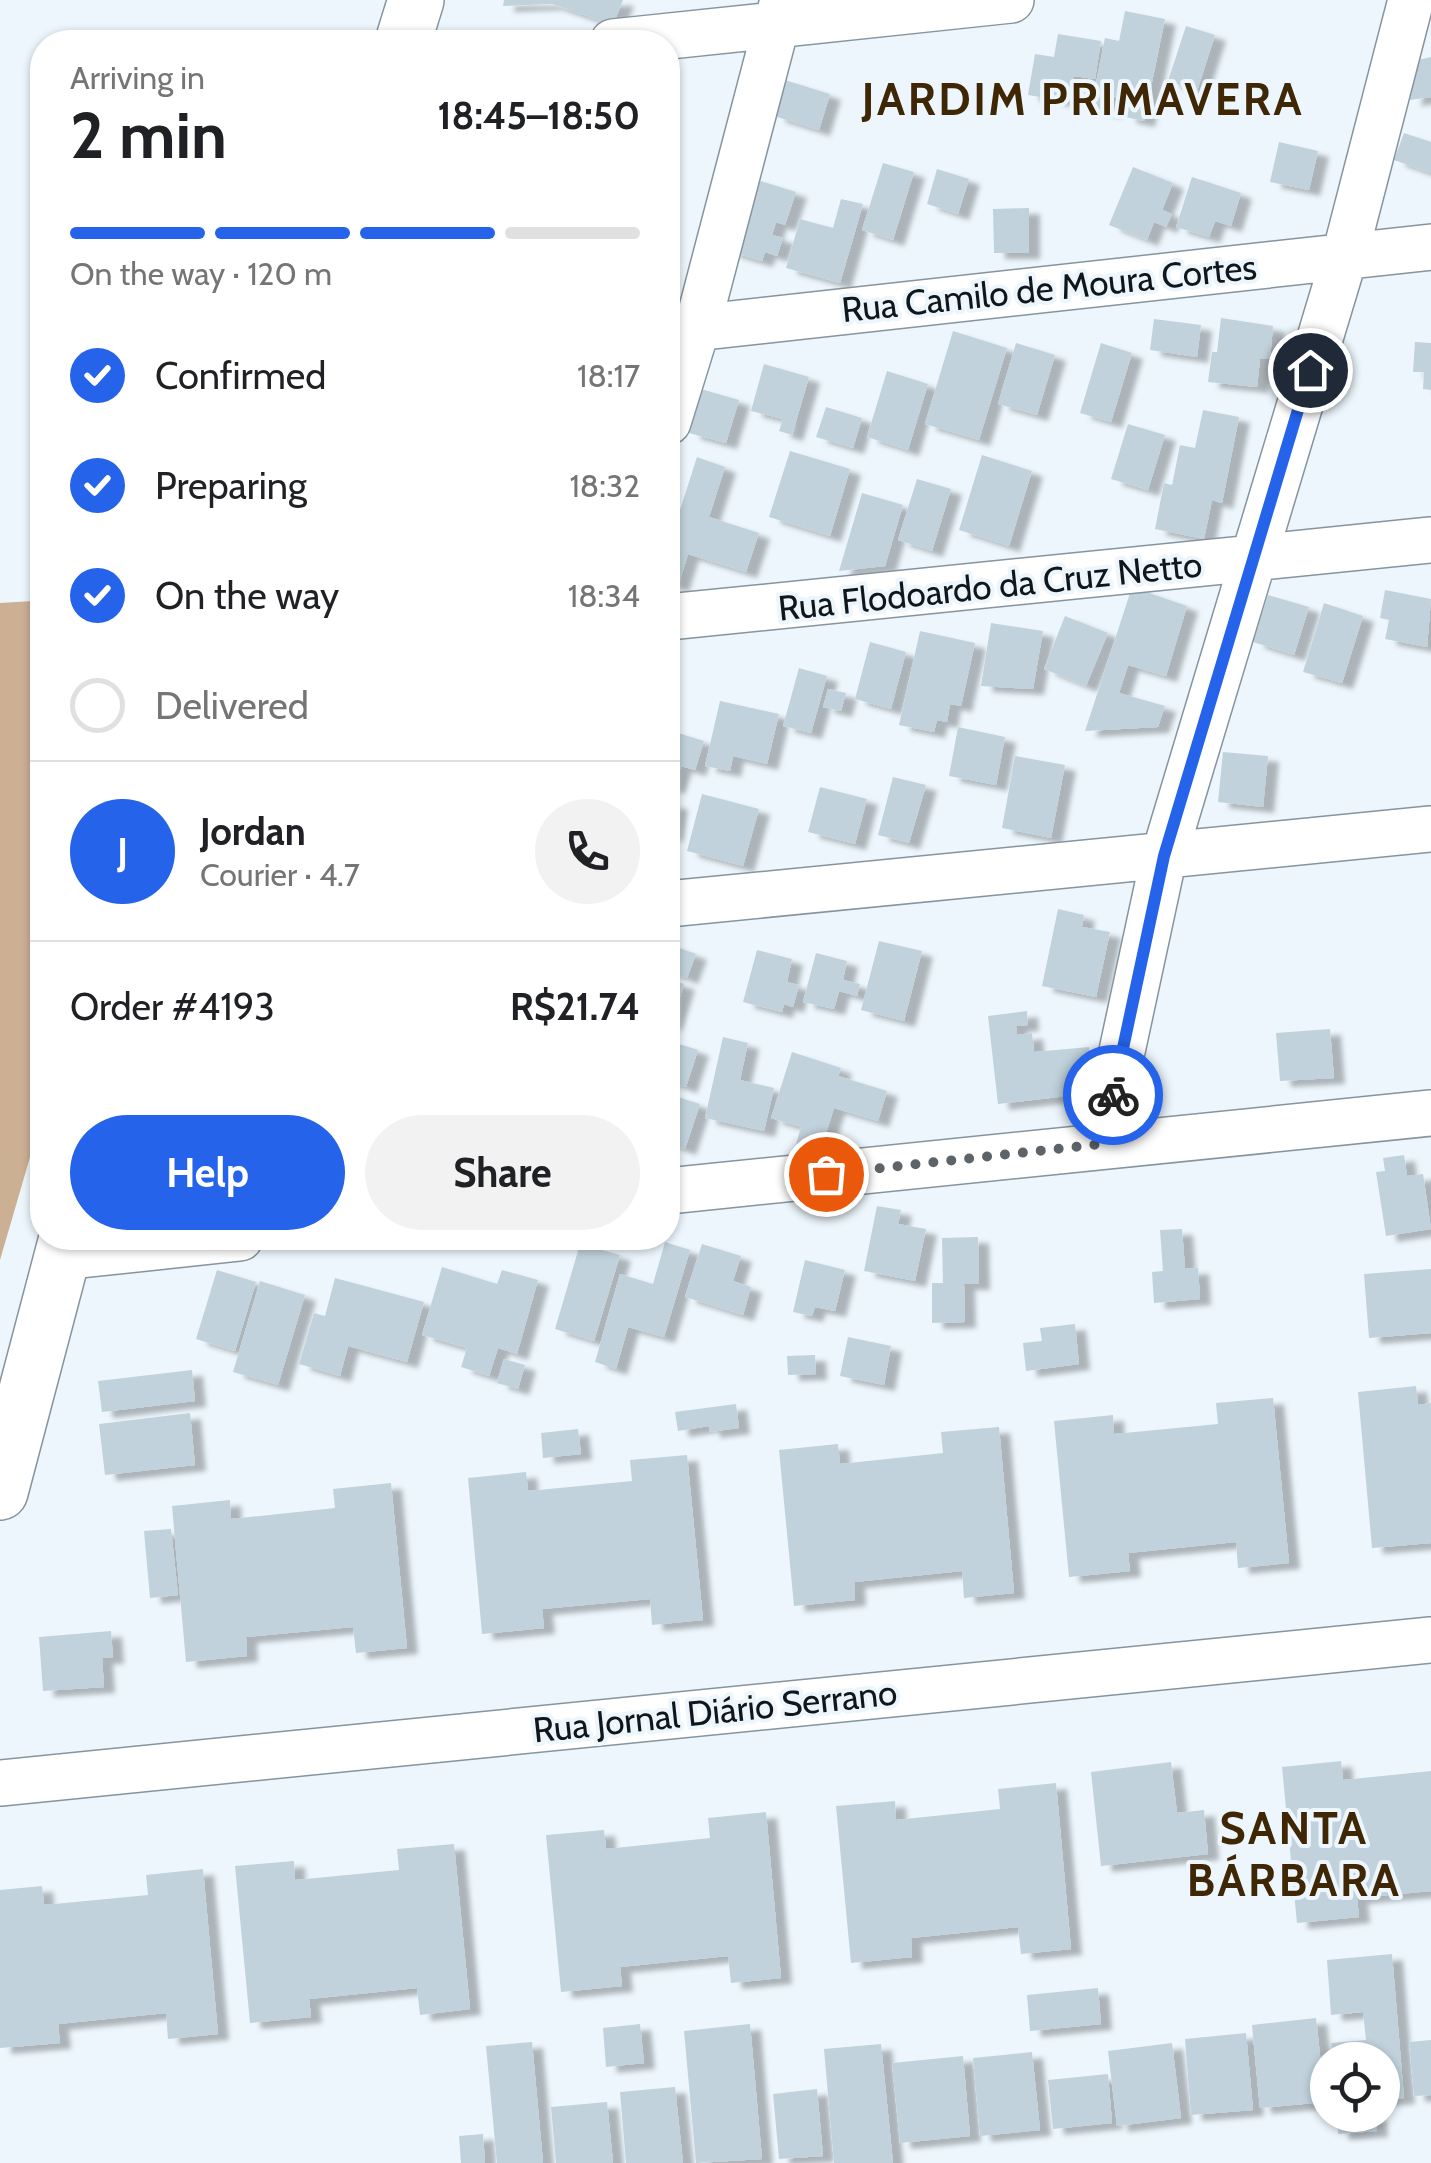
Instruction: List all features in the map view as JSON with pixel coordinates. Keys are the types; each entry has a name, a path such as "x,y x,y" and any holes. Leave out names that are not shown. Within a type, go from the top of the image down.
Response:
{"main road":[{"path":"407,30 416,0"},
{"path":"0,1492 64,1250"}],"street":[{"path":"680,30 779,13 1010,0"},
{"path":"1102,1144 1164,856 1345,256 1411,0"},
{"path":"682,330 779,13"},
{"name":"Rua Camilo de Moura Cortes","path":"682,330 1431,247"},
{"name":"Rua Flodoardo da Cruz Netto","path":"680,616 1431,540"},
{"path":"680,903 1431,829"},
{"path":"680,1190 1431,1113"},
{"name":"Rua Jornal Diário Serrano","path":"0,1782 1431,1640"}],"shaded area":[{"path":"30,601 30,1157 0,1260 0,603"}],"building":[{"path":"504,0 623,0 613,25 552,4 503,6"},
{"path":"1125,11 1165,19 1144,121 1125,117 1129,100 1114,97 1111,112 1091,108 1105,38 1119,41"},
{"path":"1186,26 1215,35 1197,91 1168,81"},
{"path":"1058,34 1101,41 1095,79 1074,76 1070,102 1028,95 1035,54 1054,57"},
{"path":"1431,57 1431,97 1410,100 1418,60"},
{"path":"785,80 830,94 819,130 774,116"},
{"path":"1404,133 1431,142 1431,173 1394,160"},
{"path":"1279,142 1318,151 1309,190 1270,182"},
{"path":"883,163 914,172 893,240 862,230"},
{"path":"1133,167 1173,183 1162,210 1172,214 1166,227 1154,222 1147,240 1109,225"},
{"path":"937,169 969,179 958,214 927,204"},
{"path":"1192,177 1241,193 1231,226 1215,221 1209,237 1176,227"},
{"path":"751,178 796,192 785,225 776,222 772,235 783,238 777,256 765,252 762,261 728,251"},
{"path":"841,199 863,204 840,283 786,268 800,219 833,228"},
{"path":"1029,208 1029,253 994,253 993,209"},
{"path":"1221,318 1273,326 1270,359 1260,359 1257,387 1208,382"},
{"path":"1154,319 1201,325 1197,357 1150,350"},
{"path":"953,331 1007,348 979,440 925,424"},
{"path":"1415,342 1431,343 1431,390 1423,389 1424,372 1413,372"},
{"path":"1016,343 1055,355 1037,415 998,404"},
{"path":"1101,343 1132,353 1111,422 1080,413"},
{"path":"764,364 809,377 792,435 779,431 783,419 751,411"},
{"path":"887,371 928,384 908,450 867,437"},
{"path":"701,389 739,400 726,443 689,433"},
{"path":"826,407 862,418 853,448 816,437"},
{"path":"1203,410 1239,417 1222,503 1212,500 1204,539 1155,529 1164,483 1172,485 1180,445 1195,448"},
{"path":"1128,424 1165,435 1148,490 1111,479"},
{"path":"790,451 850,469 830,536 769,517"},
{"path":"982,455 1032,471 1009,546 959,530"},
{"path":"697,457 725,467 709,517 759,533 746,572 688,554 680,580 680,510"},
{"path":"917,479 951,489 932,551 898,540"},
{"path":"862,493 903,505 885,566 839,571"},
{"path":"1132,587 1187,606 1166,676 1128,665 1119,693 1165,706 1158,727 1085,731"},
{"path":"1385,590 1431,599 1427,647 1385,639 1389,620 1380,618"},
{"path":"1268,595 1309,607 1294,655 1253,642"},
{"path":"1324,603 1363,616 1342,683 1303,672"},
{"path":"1065,616 1108,633 1086,686 1044,669"},
{"path":"991,623 1043,631 1033,689 981,686"},
{"path":"920,631 975,643 961,706 950,704 947,722 937,720 934,732 899,725"},
{"path":"870,642 906,652 891,709 855,699"},
{"path":"799,668 827,676 811,733 783,726"},
{"path":"828,689 846,693 841,711 823,707"},
{"path":"720,701 779,714 767,764 733,756 730,771 705,766"},
{"path":"958,727 1005,737 996,785 949,776"},
{"path":"680,734 704,741 695,770 681,766 680,769"},
{"path":"1223,752 1268,756 1263,807 1218,802"},
{"path":"1015,756 1065,765 1051,838 1002,828"},
{"path":"893,777 926,785 909,843 878,835"},
{"path":"820,787 867,799 855,844 808,832"},
{"path":"702,794 759,809 743,866 687,851"},
{"path":"1058,909 1084,915 1082,927 1110,932 1096,997 1042,986"},
{"path":"879,941 922,951 904,1021 861,1010"},
{"path":"680,948 696,954 687,978 680,975"},
{"path":"757,950 792,959 787,982 799,985 793,1007 784,1004 782,1012 743,1002"},
{"path":"816,953 847,961 843,980 860,984 857,996 839,991 834,1009 803,1002"},
{"path":"1027,1011 1028,1025 1016,1026 1017,1035 1032,1033 1034,1052 1089,1047 1092,1075 1074,1077 1076,1095 998,1104 988,1016"},
{"path":"1330,1029 1334,1078 1280,1081 1276,1033"},
{"path":"723,1037 748,1043 740,1080 774,1088 764,1131 705,1118"},
{"path":"680,1044 698,1050 686,1087 680,1085"},
{"path":"792,1052 841,1068 838,1076 887,1091 878,1121 834,1108 819,1155 795,1148 801,1127 771,1118"},
{"path":"680,1098 700,1104 685,1149 680,1147"},
{"path":"1404,1155 1407,1176 1423,1174 1431,1229 1386,1236 1376,1172 1385,1171 1383,1158"},
{"path":"877,1206 901,1210 898,1224 926,1229 915,1281 864,1271"},
{"path":"1182,1229 1185,1269 1198,1268 1200,1299 1154,1303 1152,1272 1163,1271 1160,1230"},
{"path":"978,1237 979,1284 964,1284 965,1322 932,1323 932,1283 943,1283 942,1238"},
{"path":"702,1244 741,1256 733,1281 751,1287 743,1315 685,1297"},
{"path":"680,1247 690,1250 664,1337 628,1327 616,1369 595,1362 620,1274 653,1284 663,1250 680,1250"},
{"path":"578,1250 620,1255 594,1341 555,1329"},
{"path":"805,1260 845,1270 835,1311 815,1307 812,1316 793,1312"},
{"path":"442,1267 497,1284 502,1270 538,1280 517,1354 498,1348 489,1376 461,1367 467,1348 422,1335"},
{"path":"1431,1269 1431,1333 1369,1338 1364,1274"},
{"path":"217,1270 256,1282 235,1351 196,1339"},
{"path":"335,1278 424,1302 407,1362 348,1346 340,1376 299,1364 314,1313 325,1316"},
{"path":"260,1281 305,1295 278,1385 233,1372"},
{"path":"1075,1324 1079,1364 1026,1371 1023,1343 1042,1341 1040,1328"},
{"path":"848,1337 891,1346 884,1385 840,1376"},
{"path":"815,1355 816,1374 788,1375 787,1356"},
{"path":"504,1359 525,1365 518,1389 497,1383"},
{"path":"192,1370 195,1401 102,1412 98,1381"},
{"path":"1416,1386 1418,1405 1431,1403 1431,1543 1372,1548 1358,1392"},
{"path":"1273,1398 1289,1563 1238,1568 1236,1542 1128,1553 1130,1571 1069,1577 1054,1421 1113,1415 1114,1434 1218,1424 1216,1403"},
{"path":"736,1404 739,1428 709,1432 709,1426 678,1431 675,1412"},
{"path":"190,1413 195,1465 105,1475 99,1424"},
{"path":"999,1427 1014,1593 964,1598 962,1571 854,1582 855,1600 794,1606 779,1450 838,1444 840,1464 943,1453 941,1432"},
{"path":"578,1429 581,1454 543,1458 541,1433"},
{"path":"687,1455 703,1620 652,1625 650,1599 542,1609 544,1628 482,1634 468,1478 526,1472 528,1491 632,1481 630,1460"},
{"path":"391,1483 407,1648 356,1653 353,1627 246,1637 247,1656 186,1662 172,1506 230,1500 231,1519 335,1508 333,1489"},
{"path":"171,1529 178,1595 150,1598 144,1531"},
{"path":"111,1631 113,1658 102,1658 104,1687 43,1691 39,1637"},
{"path":"1341,1761 1343,1780 1431,1771 1431,1891 1357,1898 1359,1917 1297,1923 1282,1767"},
{"path":"1171,1762 1177,1813 1204,1810 1208,1854 1101,1866 1091,1772"},
{"path":"1056,1783 1071,1949 1021,1954 1018,1927 911,1938 912,1957 851,1963 836,1806 895,1801 896,1820 1000,1809 998,1789"},
{"path":"766,1812 781,1978 731,1983 728,1956 620,1967 622,1986 561,1992 546,1835 604,1830 606,1849 710,1838 708,1818"},
{"path":"454,1844 470,2009 420,2015 417,1988 309,1999 311,2017 250,2023 235,1866 294,1861 295,1880 399,1870 397,1849"},
{"path":"203,1869 218,2034 168,2039 166,2013 58,2024 60,2043 0,2048 0,1890 42,1886 44,1905 148,1895 146,1875"},
{"path":"1392,1954 1399,2042 1343,2042 1366,2040 1363,2012 1331,2015 1327,1960"},
{"path":"1098,1988 1101,2024 1030,2031 1027,1995"},
{"path":"1316,2018 1319,2042 1310,2042 1310,2103 1260,2108 1252,2025"},
{"path":"640,2024 644,2063 606,2067 603,2028"},
{"path":"750,2024 762,2159 696,2163 684,2031"},
{"path":"1246,2033 1253,2110 1191,2115 1185,2039"},
{"path":"1431,2040 1431,2095 1414,2096 1409,2042"},
{"path":"532,2042 543,2163 497,2163 486,2046"},
{"path":"1172,2043 1181,2118 1117,2126 1108,2051"},
{"path":"881,2044 893,2163 834,2163 824,2049"},
{"path":"1400,2050 1404,2098 1400,2098"},
{"path":"1032,2052 1040,2130 980,2136 973,2058"},
{"path":"963,2056 970,2136 900,2143 892,2063"},
{"path":"1108,2074 1112,2123 1053,2129 1048,2080"},
{"path":"675,2087 683,2163 626,2163 620,2092"},
{"path":"817,2089 823,2156 779,2159 773,2094"},
{"path":"607,2102 613,2163 556,2163 551,2107"},
{"path":"483,2134 485,2163 461,2163 459,2136"}],"way so far":[{"path":"826,1174 1102,1144 1113,1095"}],"district":[{"name":"JARDIM PRIMAVERA","path":"1083,99"},
{"name":"SANTA BÁRBARA","path":"1294,1854"}],"route":[{"path":"1113,1095 1164,856 1310,370"}]}
